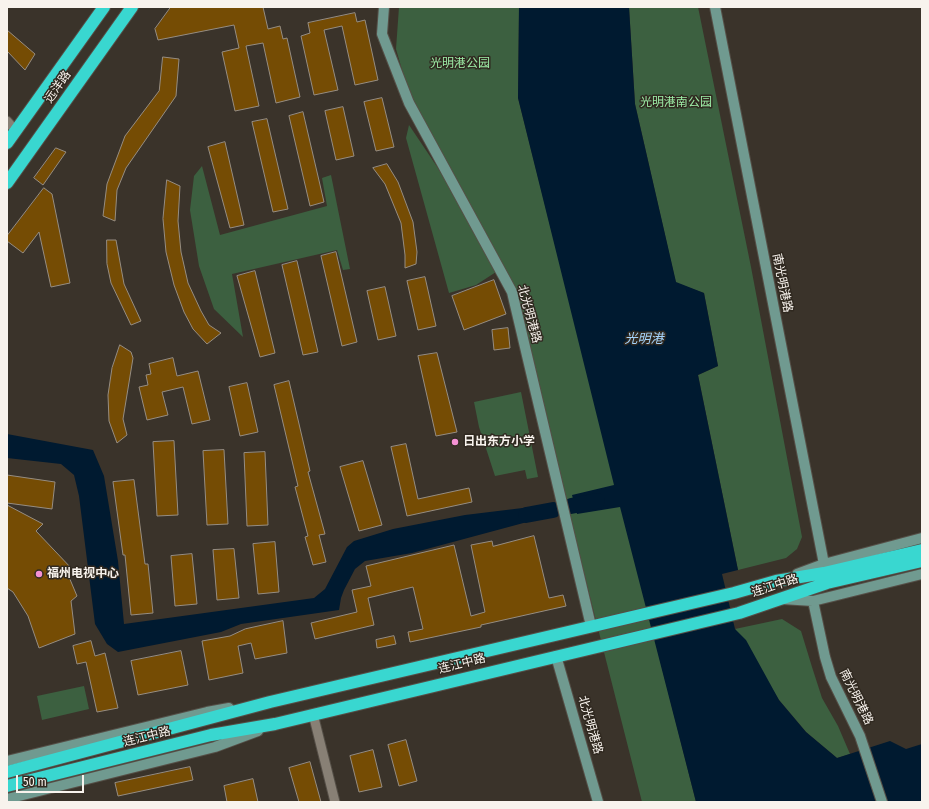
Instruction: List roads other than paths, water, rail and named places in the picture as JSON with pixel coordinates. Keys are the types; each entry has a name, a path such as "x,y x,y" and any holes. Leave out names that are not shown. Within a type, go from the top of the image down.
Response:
{"highway":[{"name":"远洋路","path":"7,143 104,7"},
{"name":"远洋路","path":"7,183 132,7"},
{"name":"连江中路","path":"7,786 211,735 275,724 739,613 780,599 825,573 922,550"},
{"name":"连江中路","path":"7,772 209,720 270,702 734,593 776,581 825,573 922,561"}],"street":[{"name":"北光明港路","path":"384,7 382,34 409,103 512,292 591,626"},
{"name":"南光明港路","path":"715,7 825,573"},
{"path":"7,121 16,131"},
{"path":"825,573 922,538"},
{"path":"780,599 813,601 922,574"},
{"name":"南光明港路","path":"813,601 825,658 831,677 855,723 865,748 882,802"},
{"name":"北光明港路","path":"556,656 598,802"},
{"path":"7,761 207,712 270,702"},
{"path":"313,714 335,802"},
{"path":"7,799 215,747 275,724"}],"water":[{"name":"光明港","path":"519,7 629,7 635,104 676,282 704,293 718,366 698,375 738,570 722,574 735,629 746,640 779,700 806,732 837,758 890,741 906,749 922,744 922,802 696,802 620,507 577,514 572,495 614,485 518,98"},
{"path":"7,434 93,450 104,476 118,561 124,624 314,598 325,589 347,547 354,541 393,529 465,515 539,506 546,511 542,518 412,553 365,561 355,569 344,590 339,610 241,624 221,632 118,652 107,644 95,624 79,496 74,475 61,464 7,458"}],"waterway":[{"path":"571,506 597,501"},
{"path":"526,515 553,510"}],"place":[{"name":"日出东方小学","path":"455,442"},
{"name":"福州电视中心","path":"39,574"}],"park label":[{"name":"光明港公园","path":"460,64"},
{"name":"光明港南公园","path":"676,103"}]}
